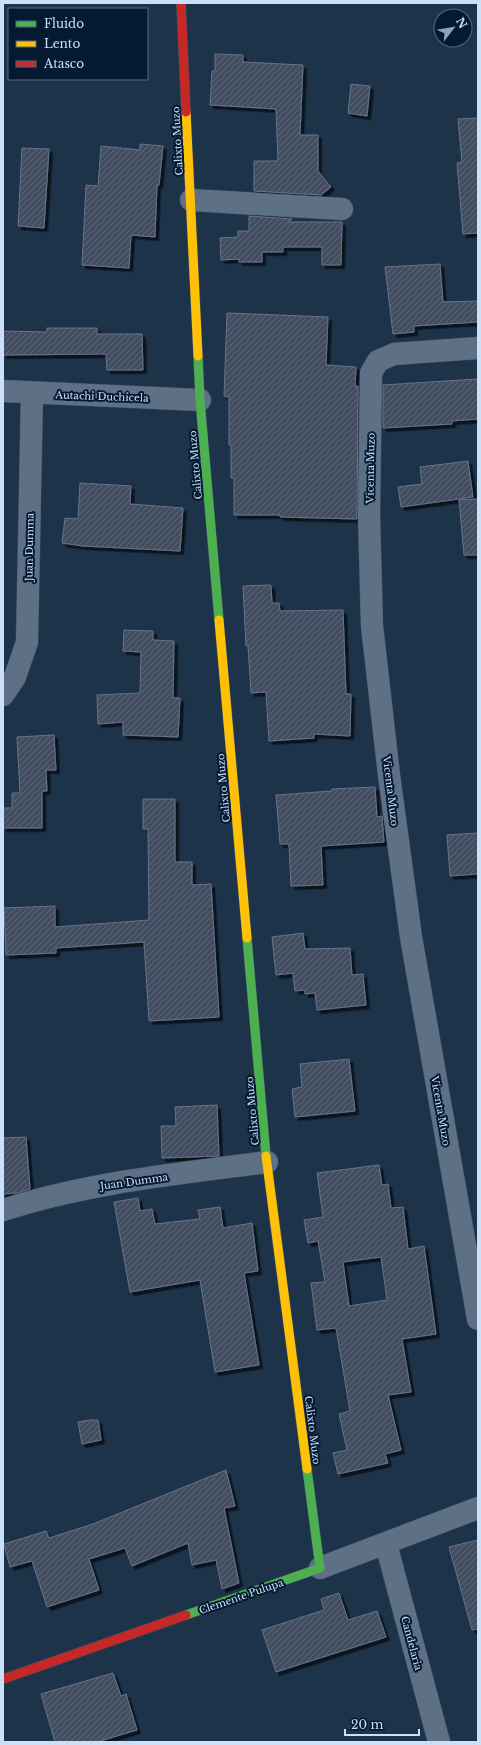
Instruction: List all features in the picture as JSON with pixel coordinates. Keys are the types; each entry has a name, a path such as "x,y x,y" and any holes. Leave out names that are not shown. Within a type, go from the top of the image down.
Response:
{"street":[{"name":"Calixto Muzo","path":"181,3 200,400 267,1162 320,1568"},
{"path":"191,200 342,208"},
{"name":"Vicenta Muzo","path":"478,348 394,354 378,361 371,373 369,514 372,626 388,767 409,922 478,1319"},
{"name":"Autachi Duchicela","path":"3,391 200,400"},
{"name":"Juan Dumma","path":"3,695 15,677 27,642 32,393"},
{"name":"Juan Dumma","path":"3,1210 93,1186 267,1162"},
{"name":"Clemente Pulupa","path":"3,1679 320,1568 478,1508"},
{"name":"Candelaria","path":"386,1544 439,1742"}],"building":[{"path":"215,54 243,55 243,62 303,65 300,135 318,135 318,171 331,187 321,195 254,191 254,161 278,161 276,109 210,105 212,71 215,71"},
{"path":"351,84 370,86 367,116 348,113"},
{"path":"478,118 478,233 463,234 457,163 462,162 458,119"},
{"path":"140,144 163,146 159,185 157,185 155,237 131,235 129,268 82,265 86,185 98,186 101,146 140,150"},
{"path":"22,148 49,149 44,228 18,226"},
{"path":"249,216 292,219 288,222 342,222 341,265 322,265 322,247 283,247 283,252 262,252 262,262 239,262 239,259 221,260 220,238 238,237 238,231 249,231"},
{"path":"440,264 443,302 478,301 478,322 414,326 414,332 393,334 385,267"},
{"path":"227,313 328,317 326,365 356,367 355,386 358,386 357,519 280,517 280,515 234,515 234,478 231,478 231,445 229,445 229,397 224,396"},
{"path":"47,328 97,328 97,334 142,334 143,370 107,370 106,354 3,355 3,331 47,332"},
{"path":"478,379 478,419 452,421 452,424 383,428 383,385"},
{"path":"468,461 473,497 401,507 398,487 422,484 420,467"},
{"path":"80,483 131,486 130,504 183,508 180,551 83,546 62,543 65,518 78,519"},
{"path":"478,499 478,555 464,555 459,500"},
{"path":"271,585 272,603 279,603 280,611 343,610 346,694 351,694 350,736 314,734 314,738 269,741 266,692 251,693 248,646 246,646 243,586"},
{"path":"124,630 153,631 153,640 174,641 173,698 180,698 178,737 123,735 123,722 98,724 97,695 140,693 141,652 123,651"},
{"path":"54,735 56,770 46,770 47,791 42,791 42,828 3,828 3,808 12,808 12,793 20,793 17,737"},
{"path":"375,787 377,817 382,816 384,842 321,846 323,885 291,886 289,844 280,844 276,795 332,791 332,789"},
{"path":"143,799 175,799 175,862 192,862 192,885 211,884 219,1017 149,1021 144,942 56,948 56,953 6,955 4,908 55,906 55,927 149,920 148,829 143,829"},
{"path":"478,833 478,874 450,876 447,835"},
{"path":"303,933 305,949 350,948 352,975 363,974 366,1005 317,1010 315,993 305,994 305,990 295,991 293,973 276,975 272,937"},
{"path":"349,1059 355,1111 295,1117 292,1089 302,1087 300,1064"},
{"path":"217,1105 219,1156 162,1158 161,1126 176,1126 175,1107"},
{"path":"26,1137 30,1189 17,1193 3,1194 3,1138"},
{"path":"379,1165 382,1185 388,1184 391,1208 403,1207 408,1249 424,1246 436,1334 402,1339 411,1392 388,1395 401,1450 385,1454 388,1463 338,1474 333,1453 347,1450 339,1414 350,1411 336,1328 317,1330 311,1283 325,1282 318,1241 308,1243 304,1220 323,1217 317,1173","holes":["381,1257 387,1300 349,1306 343,1262"]},
{"path":"138,1198 140,1211 152,1209 155,1224 200,1219 198,1210 220,1207 223,1228 252,1223 258,1271 244,1273 259,1365 215,1372 200,1280 130,1292 114,1202"},
{"path":"98,1420 101,1440 82,1444 78,1422"},
{"path":"226,1470 235,1506 224,1508 239,1583 222,1589 216,1560 192,1565 188,1543 132,1566 125,1548 89,1559 99,1590 47,1607 32,1561 10,1567 4,1544 46,1531 49,1538 93,1524"},
{"path":"478,1540 478,1629 472,1630 449,1547"},
{"path":"339,1593 348,1620 377,1611 386,1637 276,1672 262,1630 324,1610 321,1599"},
{"path":"113,1673 121,1696 126,1694 137,1730 97,1742 55,1742 41,1694"}],"traffic: fast":[{"path":"198,356 200,400 219,620"},
{"path":"247,938 266,1156"},
{"path":"186,1615 320,1568 307,1469"}],"traffic: slow":[{"path":"186,112 198,356"},
{"path":"219,620 247,938"},
{"path":"266,1156 307,1469"}],"traffic: jam":[{"path":"181,3 186,112"},
{"path":"3,1679 186,1615"}]}
